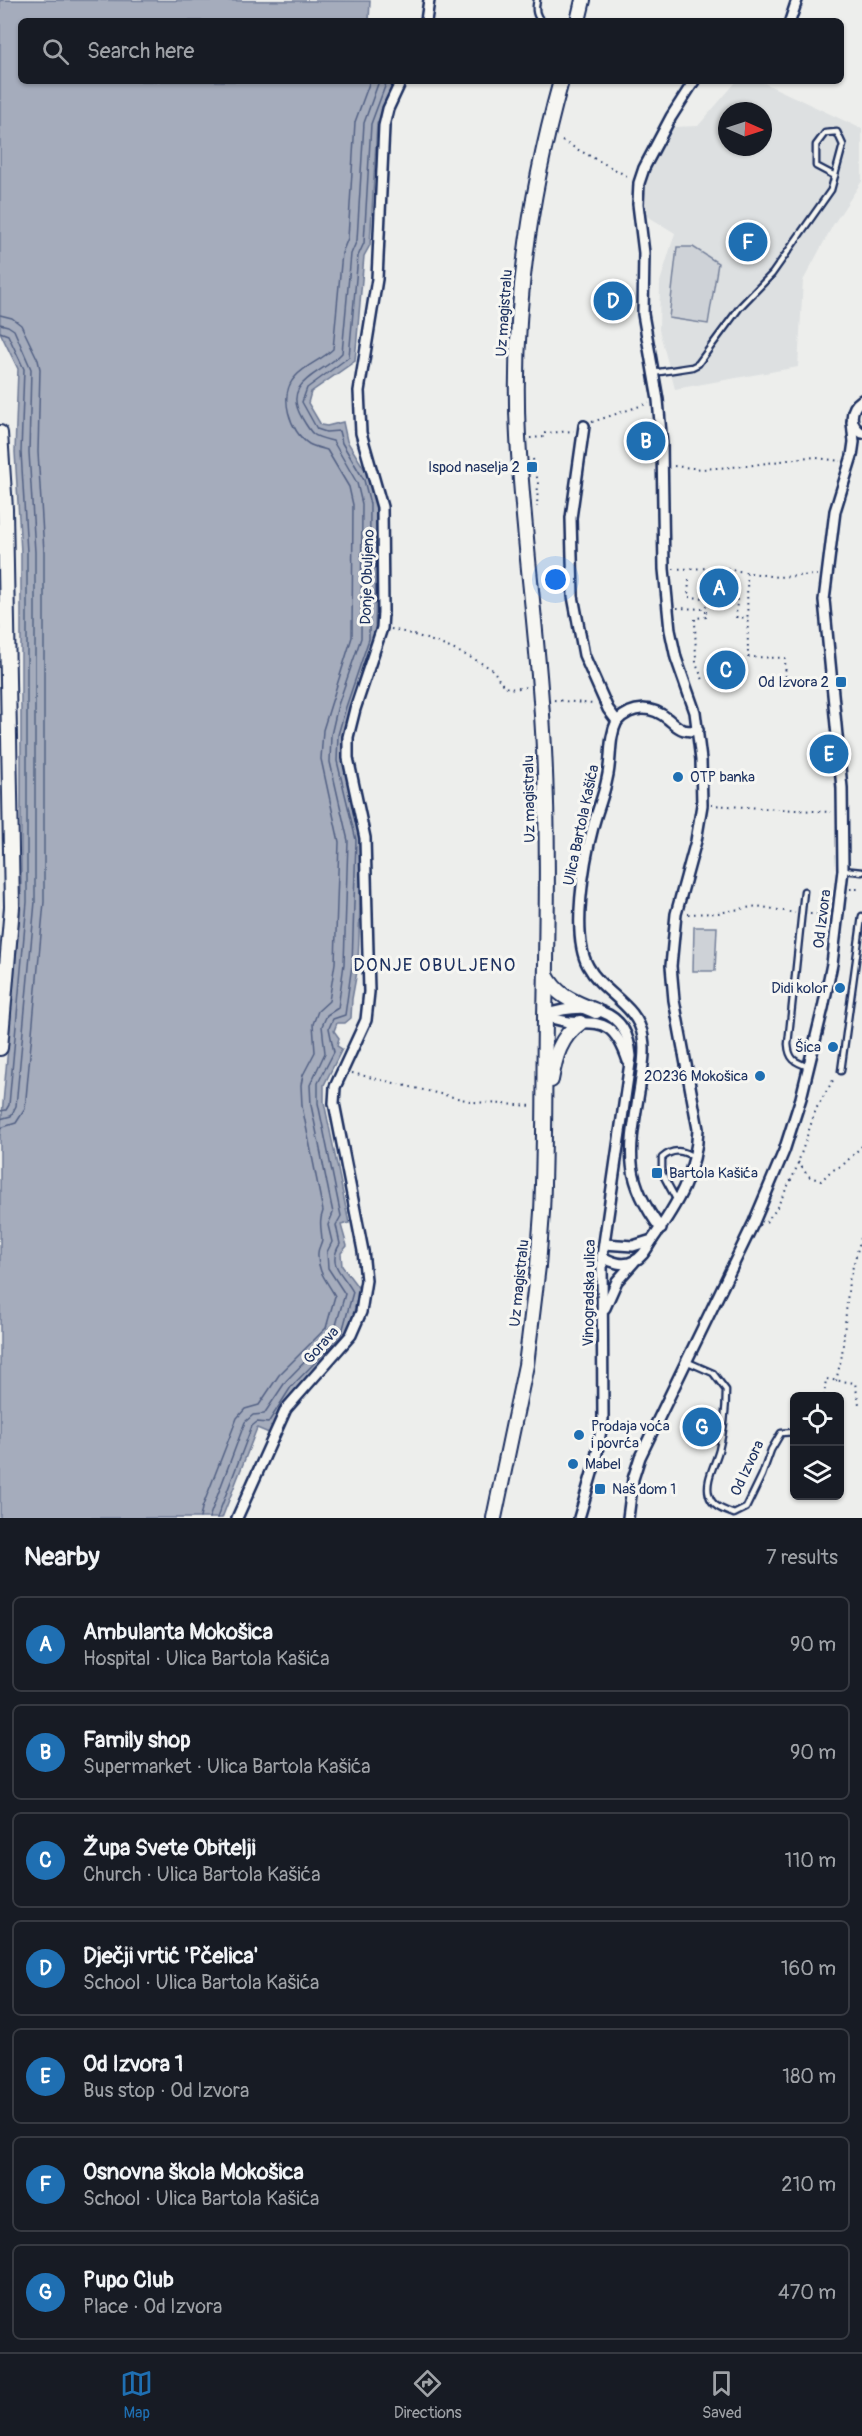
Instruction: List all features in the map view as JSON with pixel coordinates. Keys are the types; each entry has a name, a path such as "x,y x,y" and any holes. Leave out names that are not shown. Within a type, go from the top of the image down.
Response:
{"main road":[{"path":"579,18 584,0"},
{"name":"Uz magistralu","path":"494,1518 526,1365 541,1223 539,1110 546,975 546,774 541,690 518,437 518,330 524,258 531,214 560,84"},
{"path":"0,433 6,544 12,907 0,1048"},
{"path":"546,975 551,985 563,997 596,1011"},
{"path":"539,1110 558,1051 570,1030 580,1023"}],"street":[{"path":"426,18 429,0"},
{"path":"790,18 796,0"},
{"name":"Donje Obuljeno","path":"344,1071 366,1020 369,992 366,838 348,758 348,737 382,628 382,507 360,433 359,391 377,279 384,126 388,109 400,84"},
{"path":"602,1316 617,1281 661,1229 678,1201 695,1158 698,1129 674,1000 671,966 676,914 696,841 702,805 698,730 695,712 676,658 668,607 664,569 658,400 644,314 644,253 638,204 639,183 644,168 671,117 692,84"},
{"path":"862,400 852,411 852,422 862,433"},
{"name":"Od Izvora","path":"628,1518 633,1479 640,1457 754,1222 784,1151 809,1067 832,964 843,870 843,813 824,600 825,575 835,511 852,456 854,442 852,422"},
{"path":"584,426 571,518 573,596 584,655 605,702 617,721 630,711 649,709 685,731 698,730"},
{"name":"Od Izvora","path":"852,456 862,444"},
{"name":"Ulica Bartola Kašića","path":"617,721 611,741 608,779 593,828 584,876 581,951 598,982 626,1006 638,1021 643,1033 643,1065 631,1148 631,1171 639,1195 661,1229"},
{"name":"Vinogradska ulica","path":"545,1015 562,1011 605,1012 617,1019 626,1030 630,1043 629,1067 603,1257 603,1419 595,1463 579,1518"},
{"path":"545,1015 560,1022 600,1023 610,1028 622,1046 629,1067"},
{"name":"Gorava","path":"237,1518 286,1409 351,1335 361,1312 366,1280 363,1251 334,1103 336,1088 344,1071"},
{"path":"604,1244 633,1246 652,1240"},
{"path":"603,1257 619,1264 635,1261"}],"lane":[{"path":"537,0 538,18"},
{"path":"653,373 692,367 704,358 740,307 772,274 831,190 835,176 843,145 837,132 825,133 816,145 816,166 835,176"},
{"path":"843,870 862,872"},
{"path":"804,891 788,1044 789,1055 795,1062 809,1067"},
{"path":"842,1071 862,916"},
{"path":"678,1201 662,1173 662,1158 668,1153 680,1151 695,1158"},
{"name":"Od Izvora","path":"687,1362 713,1373 726,1390 724,1425 719,1452 708,1482 709,1497 719,1509 734,1514 746,1508 771,1450 781,1433 790,1432"}],"path":[{"path":"562,141 627,176 635,173"},
{"path":"602,418 658,400"},
{"path":"528,438 545,438 545,433 570,433"},
{"path":"662,465 702,469 746,466 809,457 839,461"},
{"path":"664,569 719,568 777,577 825,575"},
{"path":"747,573 748,657 785,658 786,680 832,680"},
{"path":"689,580 688,597 736,600 736,617 748,618"},
{"path":"704,682 696,664 695,618 706,617 706,598"},
{"path":"668,607 706,609"},
{"path":"382,628 408,633 493,669 501,684 510,688 528,687"},
{"path":"552,700 595,705 605,702"},
{"path":"702,805 843,813"},
{"path":"676,914 718,913 756,906 801,914 838,915"},
{"path":"344,1071 464,1100 539,1110"},
{"path":"754,1222 763,1223 770,1219 798,1162 823,1095 842,1071"},
{"path":"798,1162 808,1176 821,1181 831,1171 843,1165 862,1146"},
{"path":"836,1381 842,1355 849,1281 862,1234"},
{"path":"824,1392 826,1379 855,1383 862,1381"},
{"path":"855,1383 859,1404 862,1405"}],"shaded area":[{"path":"734,84 766,84 862,129 862,181 833,225 803,281 798,367 675,389 659,330 660,282 675,233 644,214 642,209 647,172 672,127 698,126 718,103 718,156 772,156 772,102 719,102"},
{"path":"677,247 693,247 718,263 708,324 669,318"},
{"path":"694,927 717,927 715,971 693,971"}],"water":[{"path":"0,0 370,1 369,18 18,18 18,84 392,84 377,124 370,245 364,256 355,361 311,392 308,403 321,425 327,426 343,422 347,441 370,478 376,503 375,640 344,736 343,760 362,840 358,966 351,1018 345,1023 337,1023 334,1031 339,1038 337,1046 342,1049 324,1085 324,1102 349,1223 341,1225 347,1246 341,1253 342,1266 360,1290 346,1339 296,1391 269,1433 257,1428 222,1518 0,1518 0,1137 21,902 21,552 15,452 18,369 0,332"}],"place":[{"name":"Osnovna škola Mokošica","path":"748,242"},
{"name":"Dječji vrtić 'Pčelica'","path":"613,301"},
{"name":"Family shop","path":"646,441"},
{"name":"Ispod naselja 2","path":"532,467"},
{"name":"Ambulanta Mokošica","path":"719,588"},
{"name":"Župa Svete Obitelji","path":"726,670"},
{"name":"Od Izvora 2","path":"841,682"},
{"name":"Od Izvora 1","path":"829,754"},
{"name":"OTP banka","path":"678,777"},
{"name":"Didi kolor","path":"840,988"},
{"name":"Šica","path":"833,1047"},
{"name":"20236 Mokošica","path":"760,1076"},
{"name":"Bartola Kašića","path":"657,1173"},
{"name":"Pupo Club","path":"702,1427"},
{"name":"Prodaja voća i povrća","path":"579,1435"},
{"name":"Mabel","path":"573,1464"},
{"name":"Naš dom 1","path":"600,1489"}],"district":[{"name":"DONJE OBULJENO","path":"435,965"}]}
